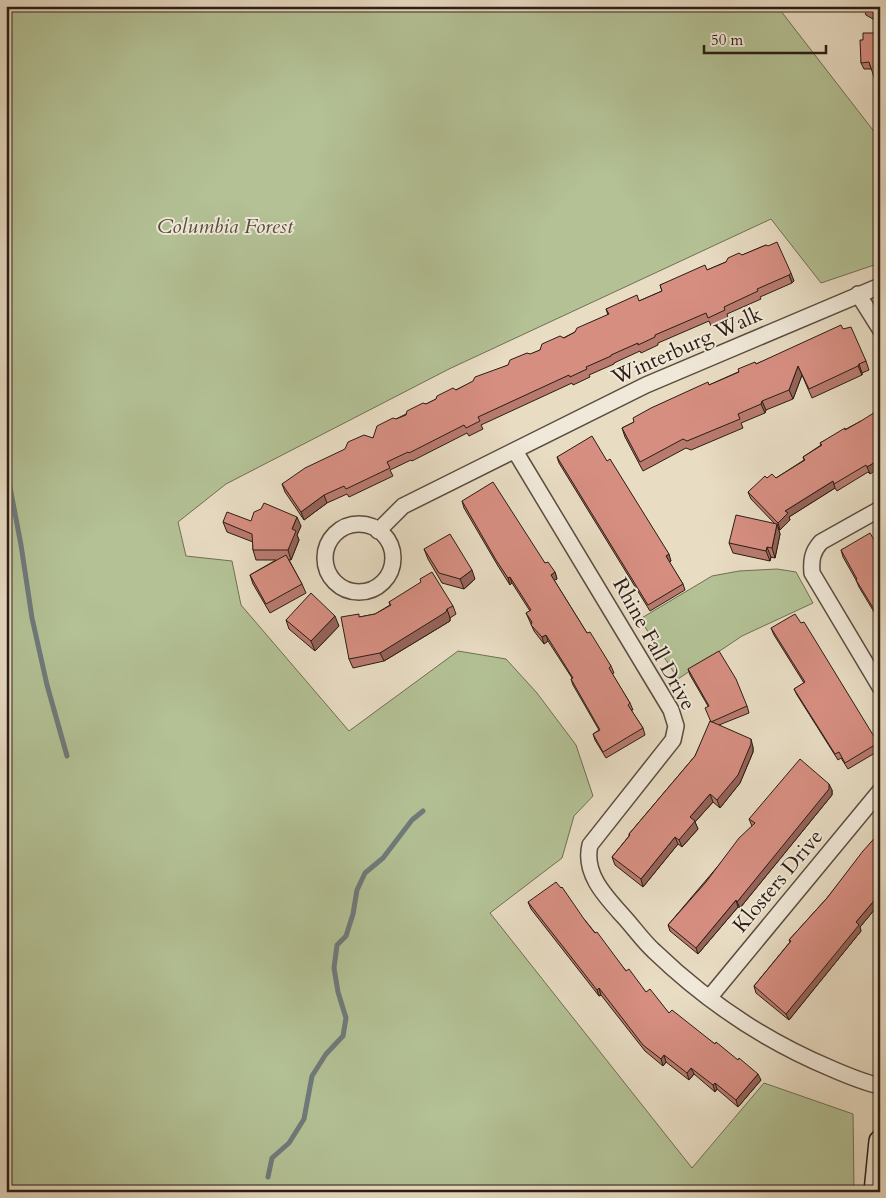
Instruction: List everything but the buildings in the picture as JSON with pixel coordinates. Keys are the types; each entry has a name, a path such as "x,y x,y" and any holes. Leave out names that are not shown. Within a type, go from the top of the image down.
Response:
{"main road":[{"path":"875,1192 880,1141"}],"street":[{"name":"Winterburg Walk","path":"378,531 403,506 646,385 880,286"},
{"path":"858,294 880,329"},
{"name":"Rhine Fall Drive","path":"515,451 653,679 671,710 676,726 674,740 590,845 588,859 591,871 610,900 652,950 709,998 774,1042 856,1080 880,1086"},
{"path":"880,509 821,542 815,549 811,564 812,573 880,687"},
{"path":"354,525 367,525 378,531 387,540 392,551 390,572 383,582 368,591 357,592 341,588 328,574 325,564 325,552 328,544 335,534 343,528 354,525"},
{"name":"Klosters Drive","path":"709,998 880,791"}],"green space":[{"name":"Columbia Forest","path":"6,6 777,6 876,134 875,177 880,180 880,263 821,283 771,219 449,369 226,484 178,522 186,556 232,561 241,605 349,731 458,651 506,659 537,693 576,745 593,796 574,816 562,858 490,913 692,1168 764,1083 853,1114 854,1192 6,1192"},
{"path":"777,569 796,572 813,603 742,636 678,679 640,619 712,576 739,571"}],"waterway":[{"path":"6,466 32,618 47,685 67,756"},
{"path":"268,1177 272,1158 289,1143 304,1119 312,1076 326,1054 343,1036 346,1018 338,992 334,968 337,945 346,936 353,914 357,890 365,873 383,858 412,820 423,811"}]}
